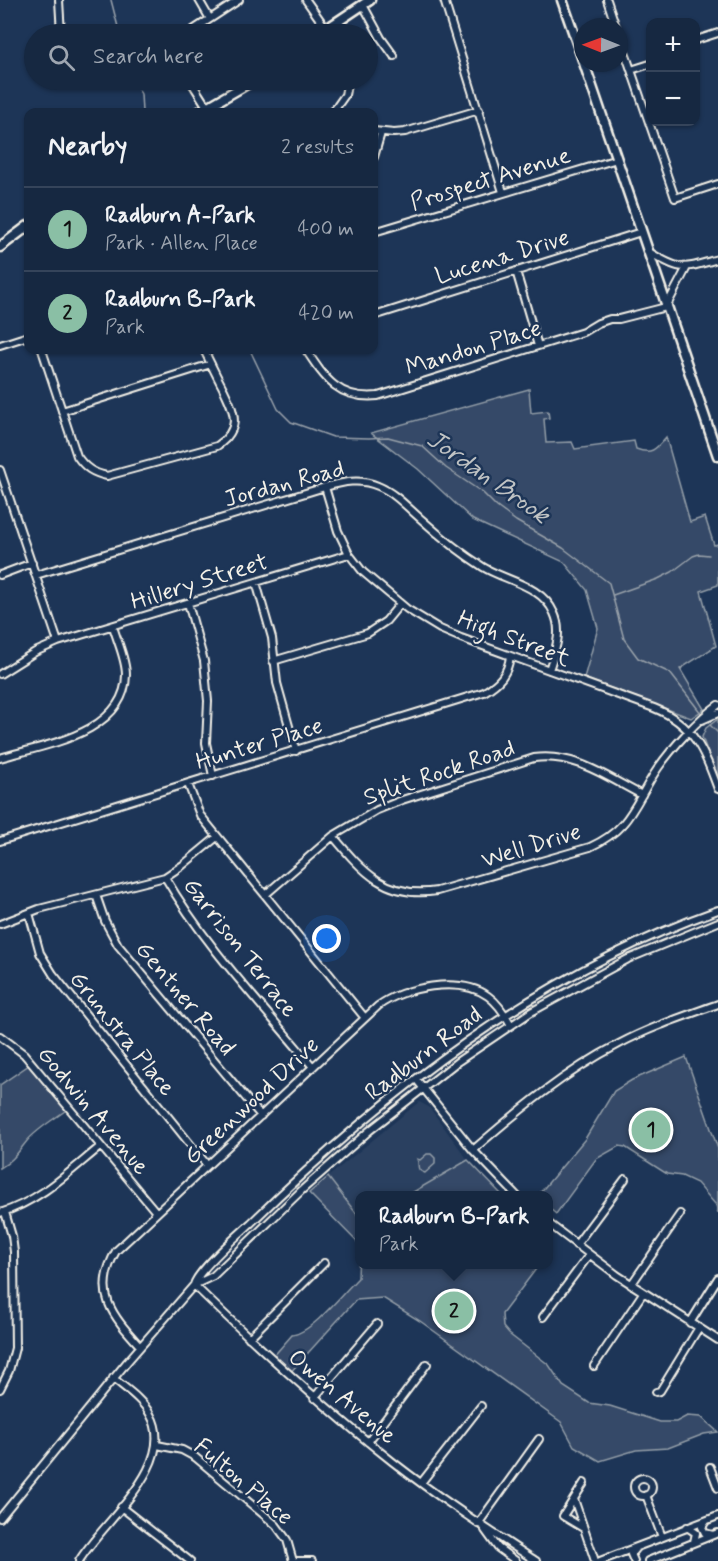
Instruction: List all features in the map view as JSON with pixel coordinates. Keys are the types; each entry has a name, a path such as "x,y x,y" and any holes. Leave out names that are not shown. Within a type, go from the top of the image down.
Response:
{"main road":[{"path":"562,0 574,34"},
{"path":"337,24 367,2"},
{"path":"587,72 718,456"},
{"path":"206,108 237,90"},
{"path":"0,248 24,229"}],"street":[{"path":"59,0 60,24"},
{"path":"199,0 210,19"},
{"path":"202,24 239,0"},
{"path":"306,0 320,24"},
{"path":"444,0 503,192"},
{"path":"607,0 613,18"},
{"path":"367,2 376,24"},
{"path":"378,30 394,56"},
{"path":"700,39 718,33"},
{"path":"628,59 675,198 718,184"},
{"path":"632,70 646,66"},
{"path":"194,90 202,108"},
{"path":"338,108 346,90"},
{"path":"378,132 405,132 479,110"},
{"path":"378,143 381,133"},
{"name":"Prospect Avenue","path":"378,231 617,159"},
{"name":"Lucena Drive","path":"378,315 641,232"},
{"path":"647,251 661,260 686,268 718,259"},
{"path":"666,307 686,268"},
{"path":"516,271 538,346"},
{"name":"Mandon Place","path":"309,354 321,373 334,386 351,394 369,397 584,332 610,319 619,319 666,307"},
{"path":"0,345 24,337"},
{"path":"43,354 77,456 86,467 99,474 115,475 217,446 228,436 234,417 233,409 206,354"},
{"path":"62,411 211,364"},
{"path":"0,470 58,642"},
{"name":"Jordan Road","path":"36,575 325,487 356,481 365,482 384,489 485,569 536,591 549,605 556,620 557,644 549,670"},
{"name":"High Street","path":"325,487 338,531 349,554 363,572 400,604 440,628 662,711 683,724 701,747 718,789"},
{"name":"Hillery Street","path":"0,674 35,652 58,642 349,554"},
{"path":"0,575 32,563"},
{"path":"256,582 272,638 273,661 282,705 296,751"},
{"path":"188,603 204,662 208,701 206,743 213,776"},
{"path":"273,661 368,633 386,621 400,604"},
{"path":"0,758 82,733 111,713 121,696 126,678 113,626"},
{"name":"Hunter Place","path":"0,841 484,692 505,675 509,668 510,656"},
{"name":"Well Drive","path":"702,720 706,713 718,705"},
{"name":"Well Drive","path":"333,836 356,864 374,879 405,891 429,892 590,847 601,842 627,820 666,757 689,731 702,720 718,713"},
{"name":"Split Rock Road","path":"265,895 333,836 360,818 402,800 534,758 544,756 574,760 642,795"},
{"path":"188,784 195,806 217,837 365,1018"},
{"path":"0,924 29,913 165,877 217,837"},
{"name":"Garrison Terrace","path":"165,877 183,909 313,1067"},
{"name":"Gentner Road","path":"96,895 105,921 118,945 261,1116"},
{"name":"Radburn Road","path":"194,1286 196,1278 272,1203 343,1138 416,1079 505,1015 602,959 666,930 718,910"},
{"name":"Grunstra Place","path":"29,913 40,953 59,983 207,1166"},
{"name":"Radburn Road","path":"0,1518 113,1378 194,1286 213,1276 319,1175 423,1088 511,1025 607,970 671,940 718,922"},
{"name":"Greenwood Drive","path":"140,1346 114,1316 107,1296 106,1278 111,1259 116,1251 385,1000 406,991 432,986 461,987 486,994 496,1003 511,1025"},
{"path":"473,1150 528,1103 584,1064 640,1034 718,1004"},
{"name":"Godwin Avenue","path":"0,1036 24,1054 156,1212"},
{"path":"416,1079 473,1150 512,1191"},
{"path":"0,1389 9,1371 15,1348 14,1252 12,1236 3,1212 20,1206 43,1193 101,1146"},
{"path":"576,1245 625,1179"},
{"path":"632,1285 680,1214"},
{"path":"553,1226 643,1293 718,1340"},
{"path":"543,1317 590,1255"},
{"path":"249,1338 324,1263"},
{"path":"690,1323 718,1278"},
{"name":"Owen Avenue","path":"194,1286 314,1398 368,1442 478,1524 536,1561"},
{"path":"594,1366 643,1293"},
{"path":"314,1398 377,1324"},
{"path":"656,1392 660,1391 698,1329"},
{"path":"368,1442 427,1364"},
{"path":"79,1561 148,1471 157,1445 155,1428 149,1413 113,1378"},
{"path":"421,1483 481,1406"},
{"path":"478,1524 539,1439"},
{"name":"Fulton Place","path":"157,1445 183,1450 195,1457 276,1525 287,1540 295,1561"},
{"path":"710,1467 718,1488"},
{"path":"583,1528 563,1516 584,1483"},
{"path":"646,1495 662,1537"},
{"path":"574,1499 595,1561"},
{"path":"121,1507 190,1561"},
{"path":"600,1561 718,1516"},
{"path":"706,1520 702,1527 703,1530 705,1533 715,1534"},
{"name":"Owen Avenue","path":"478,1524 498,1548 516,1561"},
{"path":"687,1527 696,1533 694,1543"},
{"path":"648,1561 715,1534"},
{"path":"634,1561 631,1554 637,1547"},
{"path":"616,1555 622,1556 627,1561"},
{"path":"295,1561 312,1561"}],"shaded area":[{"path":"529,389 531,413 548,411 549,418 544,419 546,443 572,442 575,449 634,441 636,449 650,451 666,437 690,522 705,517 714,545 718,544 718,585 701,591 716,646 680,669 704,709 691,718 584,678 598,628 587,590 564,562 473,520 418,469 371,433"},
{"path":"718,719 718,780 702,737 706,728"},
{"path":"686,1057 718,1149 718,1213 716,1205 697,1183 682,1176 667,1174 625,1147 619,1146 596,1159 556,1214 553,1211 553,1191 542,1191 585,1139 614,1091 632,1080"},
{"path":"32,1063 69,1108 36,1132 12,1159 0,1168 0,1085"},
{"path":"419,1102 429,1107 468,1160 415,1191 355,1191 355,1212 328,1177"},
{"path":"427,1154 435,1158 435,1164 425,1173 419,1169 417,1159 420,1160"},
{"path":"468,1160 498,1191 415,1191"},
{"path":"328,1177 355,1212 355,1240 309,1193"},
{"path":"358,1269 536,1269 502,1314 503,1327 549,1365 563,1386 589,1403 610,1406 660,1422 676,1422 687,1416 701,1417 718,1432 704,1434 668,1448 636,1450 600,1461 574,1446 561,1422 420,1321 383,1298 356,1300 288,1375 271,1359 292,1335 300,1333 318,1320 358,1278"}],"waterway":[{"name":"Jordan Brook","path":"111,0 117,24"},
{"name":"Jordan Brook","path":"139,90 142,108"},
{"name":"Jordan Brook","path":"252,354 278,409 291,422 333,437 388,437 422,446 446,468 483,493 516,521 563,548 609,583 624,639 638,658 670,673 701,713"},
{"path":"613,595 658,579 672,572 693,556 709,555"},
{"name":"Jordan Brook","path":"710,725 718,733"}],"place":[{"name":"Radburn A-Park","path":"651,1130"},
{"name":"Radburn B-Park","path":"454,1311"}]}
